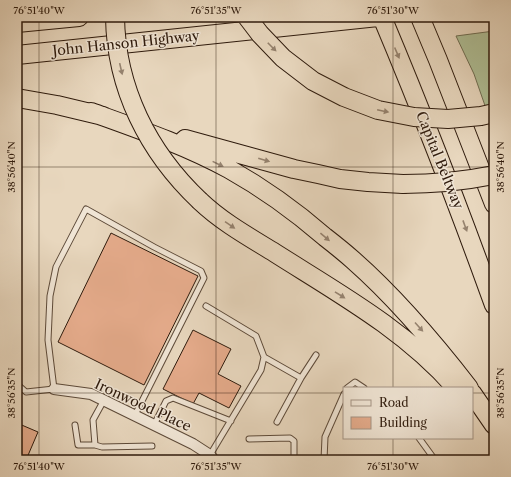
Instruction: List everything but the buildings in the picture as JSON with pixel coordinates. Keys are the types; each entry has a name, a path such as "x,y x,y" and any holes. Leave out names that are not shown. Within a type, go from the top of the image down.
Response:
{"highway":[{"path":"17,23 79,17"},
{"path":"115,17 117,51 129,97 139,120 167,165 185,187 213,212 236,228 366,311 397,333 422,354 455,387"},
{"path":"248,17 260,34 283,58 313,80 351,100 378,110 414,117 448,119 481,116 494,113"},
{"name":"John Hanson Highway","path":"17,55 378,17"},
{"name":"Capital Beltway","path":"382,17 458,206 494,305"},
{"path":"420,17 463,122 494,204"},
{"path":"17,98 92,112 294,169 340,179 403,184 430,184 494,175"},
{"path":"92,112 189,149 229,169 279,200 354,260 420,329 450,363 468,387"},
{"path":"473,394 494,425"},
{"path":"473,408 494,438"}],"street":[{"name":"Ironwood Place","path":"54,389 91,394 193,444 212,458"}],"lane":[{"path":"17,384 26,392 54,389 48,340 50,296 56,267 86,209 201,271 204,278 135,415"},
{"path":"206,306 256,336 264,357 262,370 231,421 212,458"},
{"path":"277,422 301,378 316,356"},
{"path":"264,357 301,378"},
{"path":"348,387 355,382 362,387"},
{"path":"324,460 325,437 343,396"},
{"path":"154,425 166,402 173,398 231,421"},
{"path":"95,445 93,420 104,400"},
{"path":"74,425 78,445 95,445 102,447 152,446"},
{"path":"249,439 290,438 294,441 294,460"},
{"path":"420,439 435,460"}],"green space":[{"path":"494,31 494,129 474,74 456,36"}]}
